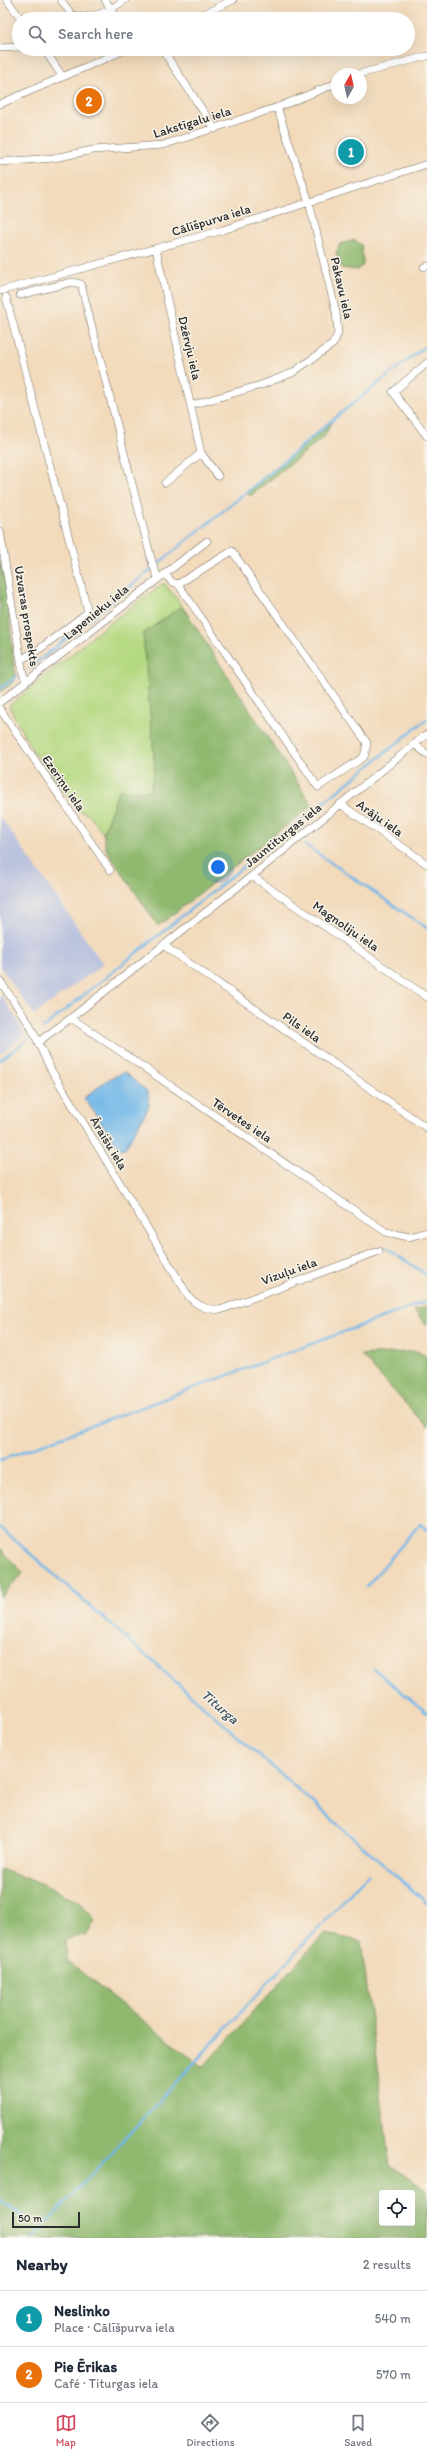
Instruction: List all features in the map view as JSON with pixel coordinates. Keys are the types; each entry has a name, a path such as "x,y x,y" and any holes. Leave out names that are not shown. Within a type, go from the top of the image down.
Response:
{"street":[{"path":"7,0 15,12"},
{"path":"61,0 70,12"},
{"path":"105,0 111,10"},
{"path":"105,12 111,10 125,0"},
{"path":"207,12 230,1"},
{"path":"0,48 12,47"},
{"path":"49,56 62,76"},
{"path":"0,104 110,56"},
{"path":"167,56 215,129"},
{"path":"367,72 427,56"},
{"name":"Lakstīgalu iela","path":"0,162 54,158 93,150 163,145 215,129 331,85"},
{"name":"Pakavu iela","path":"192,405 260,385 292,373 333,344 338,333 336,312 309,202 276,107"},
{"name":"Cālīšpurva iela","path":"0,291 156,249 427,164"},
{"name":"Dzērvju iela","path":"156,249 192,405 200,453 218,476"},
{"path":"20,295 72,282 81,284 158,578"},
{"path":"6,298 88,612 41,648 22,659"},
{"path":"427,363 393,392 427,436"},
{"path":"165,482 200,453"},
{"name":"Uzvaras prospekts","path":"0,531 26,681"},
{"name":"Lapenieku iela","path":"0,702 208,540"},
{"path":"165,574 172,582 178,584 318,787 364,757 367,743 232,551 178,584"},
{"name":"Ezeriņu iela","path":"0,709 110,870"},
{"name":"Jauntiturgas iela","path":"38,1042 71,1018 252,876 427,734"},
{"path":"414,744 427,754"},
{"name":"Arāju iela","path":"340,804 427,864"},
{"name":"Magnoliju iela","path":"252,876 427,997"},
{"name":"Pils iela","path":"163,945 427,1128"},
{"name":"Āraišu iela","path":"0,981 30,1025 50,1068 190,1297 198,1305 207,1309"},
{"name":"Tērvetes iela","path":"71,1018 386,1232 401,1236 416,1236 427,1232"},
{"name":"Vizuļu iela","path":"207,1309 220,1310 379,1250"}],"shaded area":[{"path":"0,816 103,964 34,1015 0,967"},
{"path":"0,993 26,1034 0,1054"}],"green space":[{"path":"355,240 362,246 363,265 357,270 341,268 336,253 340,244"},
{"path":"332,422 324,437 250,496 247,493"},
{"path":"0,561 7,592 15,679 8,687 0,692"},
{"path":"164,583 182,606 143,634 155,766 150,791 119,790 103,833 89,815 78,810 33,752 9,706 103,628"},
{"path":"182,606 312,805 158,926 106,849 103,833 119,790 150,791 155,766 143,634"},
{"path":"427,1306 427,1326 414,1311"},
{"path":"417,1351 427,1357 427,1427 361,1355"},
{"path":"0,1548 23,1573 0,1598"},
{"path":"0,1869 45,1885 79,1902 95,1920 87,1934 65,1940 67,1961 203,2067 324,1934 361,1941 390,2166 427,2190 427,2238 0,2238"}],"water":[{"path":"124,1072 148,1092 149,1107 125,1148 120,1149 84,1098 107,1080"}],"waterway":[{"path":"30,668 287,459 326,425 427,345"},
{"path":"0,689 17,676"},
{"path":"43,1028 427,719"},
{"path":"305,845 427,928"},
{"path":"0,1060 28,1039"},
{"path":"385,1247 427,1275"},
{"path":"0,1460 427,1301"},
{"path":"366,1587 420,1524 427,1530"},
{"name":"Titurga","path":"0,1527 427,1903"},
{"path":"374,1669 427,1713"},
{"path":"33,2238 368,1874"},
{"path":"0,2200 27,2220"}],"place":[{"name":"Pie Ērikas","path":"89,101"},
{"name":"Neslinko","path":"351,152"}]}
